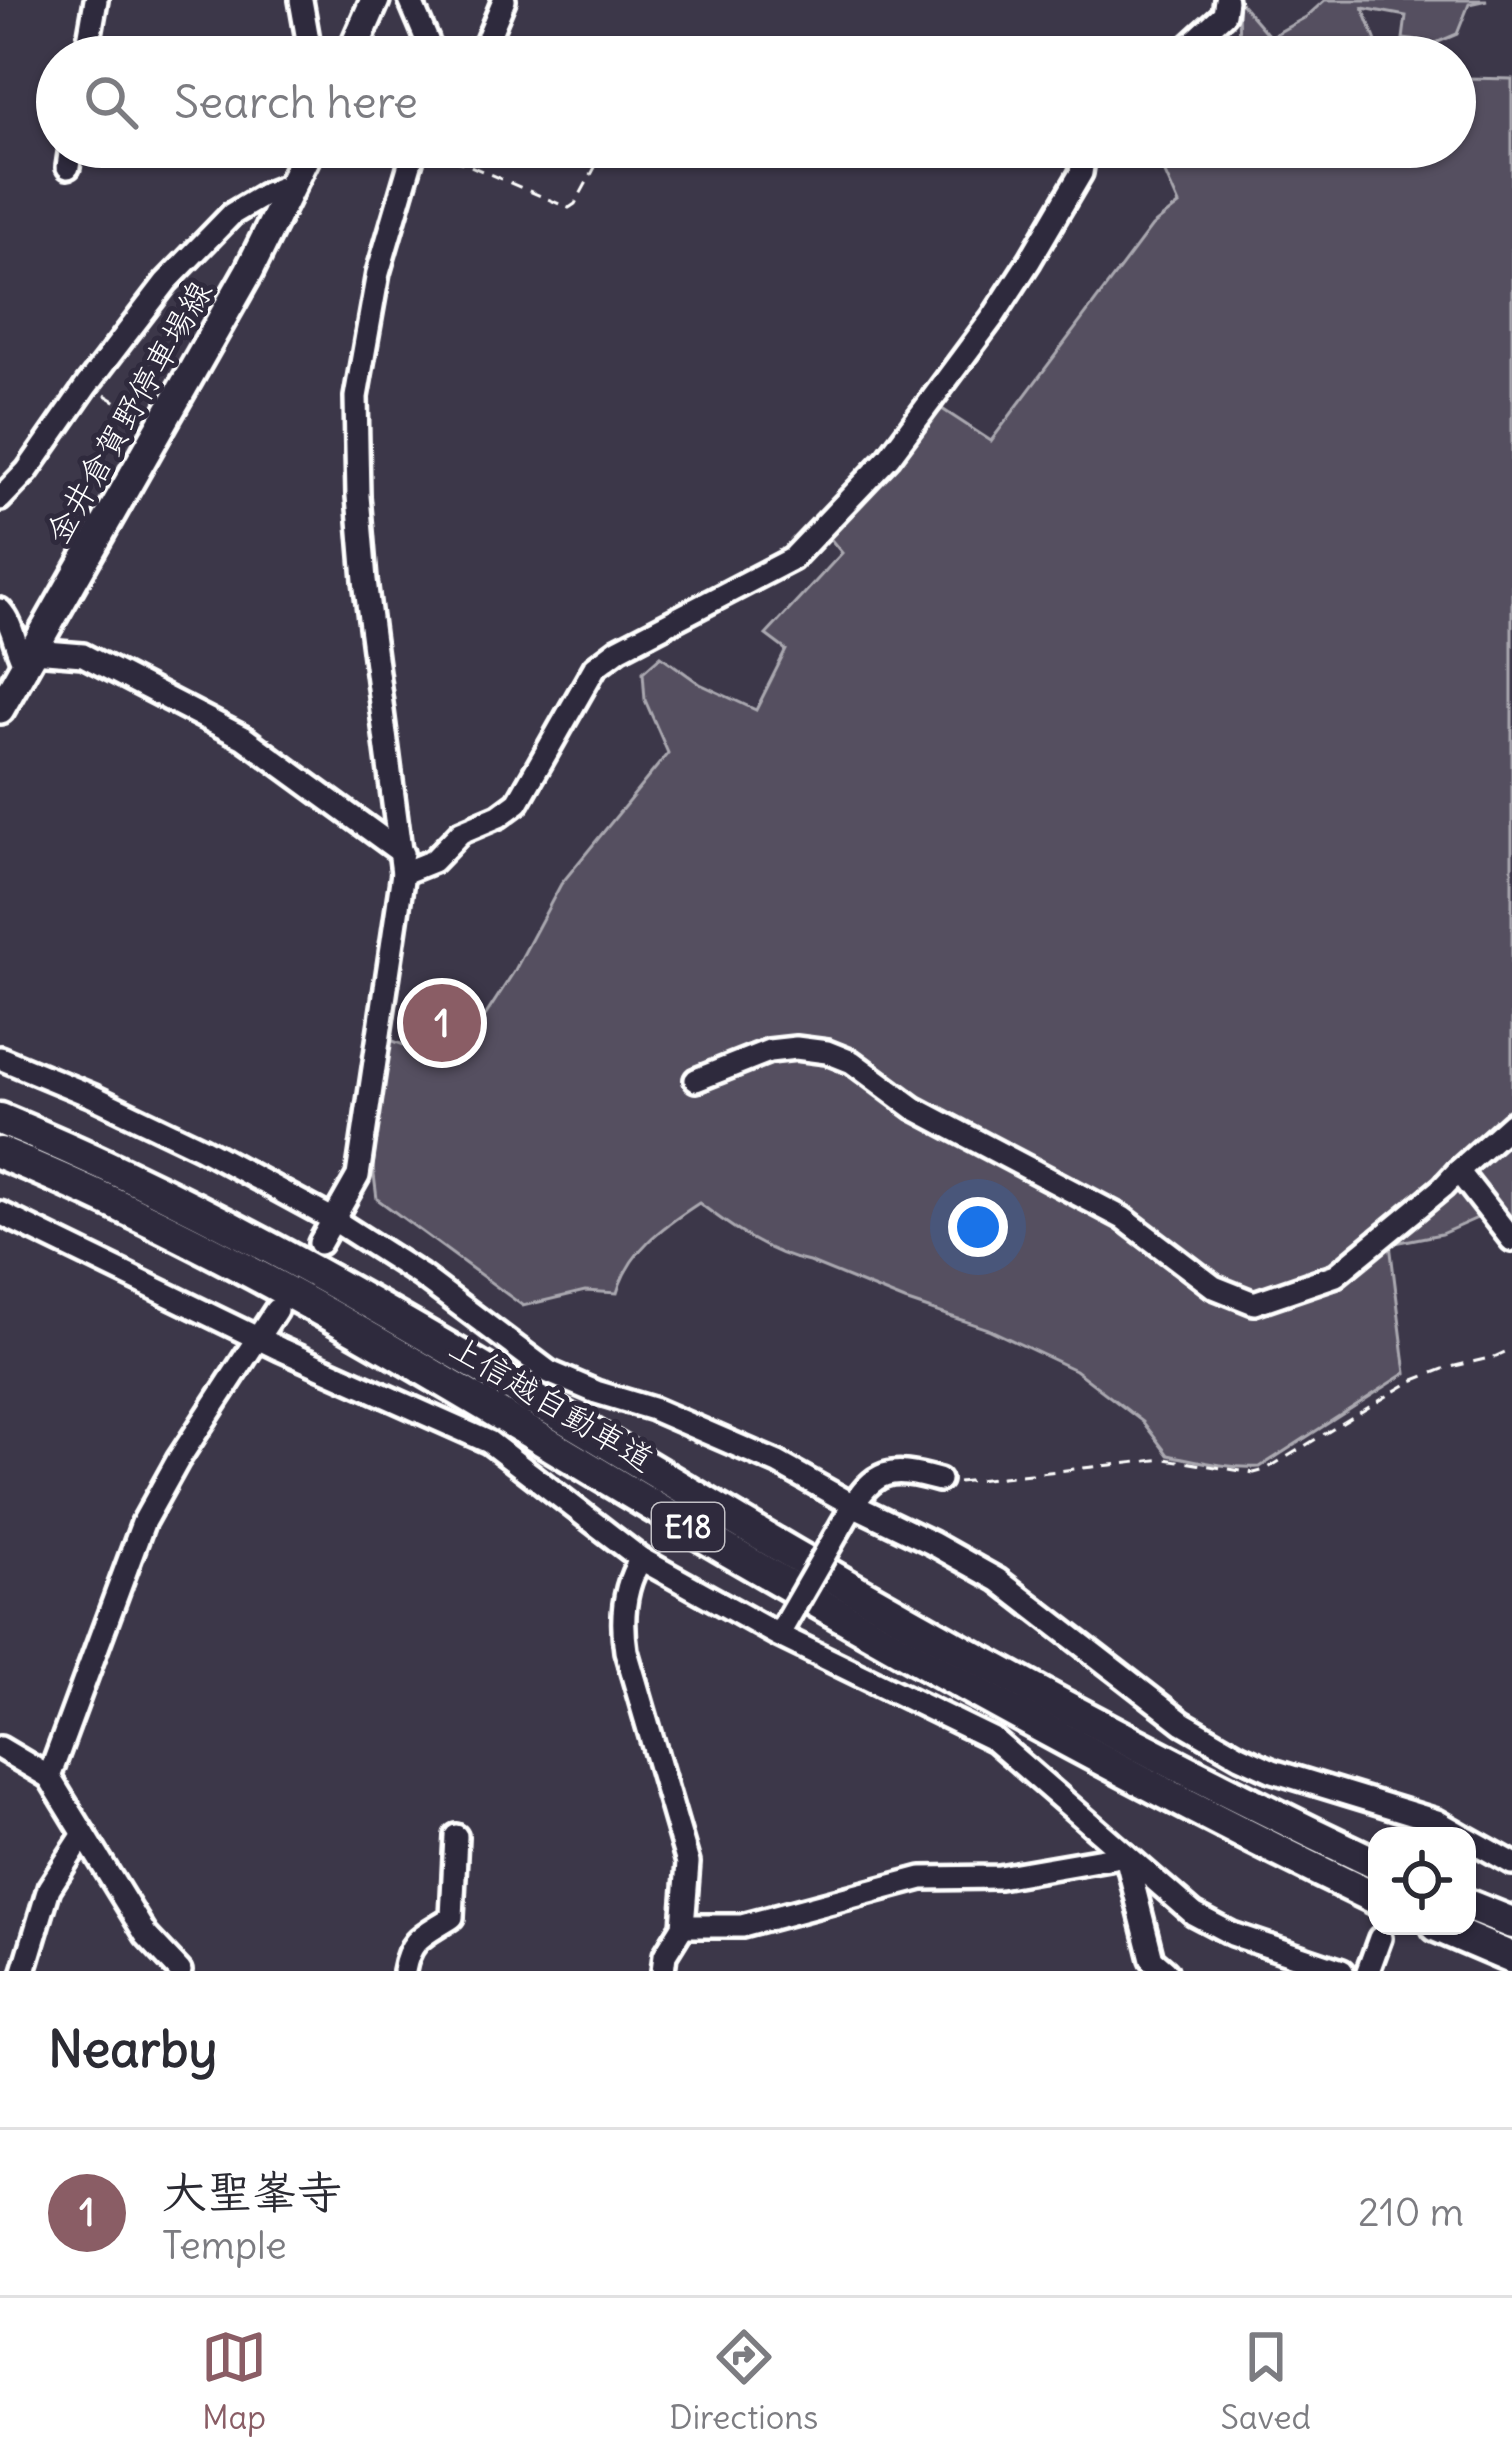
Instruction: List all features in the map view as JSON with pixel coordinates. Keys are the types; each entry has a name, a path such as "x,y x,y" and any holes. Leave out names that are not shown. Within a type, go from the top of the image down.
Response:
{"highway":[{"name":"上信越自動車道","path":"0,1119 128,1176 313,1271 916,1624 1149,1751 1368,1860"},
{"name":"上信越自動車道","path":"0,1153 113,1203 278,1287 989,1700 1368,1895"},
{"path":"1476,1909 1512,1923"},
{"path":"1458,1935 1512,1958"}],"main road":[{"path":"359,36 375,0"},
{"name":"金井倉賀野停車場線","path":"0,709 250,271 300,168"}],"street":[{"path":"90,36 96,0"},
{"path":"301,0 307,36"},
{"path":"410,0 425,36"},
{"path":"489,36 504,0"},
{"path":"1200,36 1224,14 1226,0"},
{"path":"320,1243 358,1176 403,863 365,580 356,397 378,273 409,168"},
{"path":"0,610 8,619 17,652 29,658 83,655 244,739 403,863 433,861 461,832 500,816 518,802 595,667 619,649 792,559 889,457 993,317 1082,168"},
{"path":"0,499 27,471 166,282 232,214 292,184"},
{"path":"696,1080 769,1051 827,1052 852,1062 914,1108 1123,1218 1214,1287 1254,1303 1336,1275 1512,1124"},
{"path":"0,1058 202,1148 334,1220 419,1275 549,1372 718,1435 778,1463 850,1510 932,1543 998,1580 1184,1724 1240,1756 1427,1827"},
{"path":"1458,1171 1512,1240"},
{"path":"0,1214 489,1442 641,1559 994,1741 1194,1914 1232,1934 1342,1971"},
{"path":"49,1777 143,1523 178,1460 276,1310"},
{"path":"781,1630 862,1489 889,1474 939,1480"},
{"path":"641,1559 630,1580 622,1625 626,1651 688,1863 683,1926 665,1954 663,1971"},
{"path":"0,1748 49,1777 146,1935 180,1971"},
{"path":"24,1971 50,1888 84,1834"},
{"path":"404,1971 414,1942 452,1917 456,1836"},
{"path":"1476,1842 1510,1859"},
{"path":"683,1926 742,1926 922,1878 999,1876 1126,1855"},
{"path":"1126,1855 1151,1959 1166,1971"},
{"path":"1368,1971 1380,1938"}],"path":[{"path":"475,168 569,208 595,168"},
{"path":"87,385 160,428"},
{"path":"939,1480 955,1483 1165,1459 1254,1473 1412,1381 1512,1348"}],"shaded area":[{"path":"1238,0 1269,36 1239,36"},
{"path":"1325,0 1487,0 1469,4 1452,36 1403,36 1406,16 1363,8 1374,36 1272,36"},
{"path":"1476,78 1512,79 1512,1250 1502,1207 1441,1234 1390,1244 1406,1373 1260,1467 1168,1455 1143,1422 1075,1370 988,1329 779,1253 699,1203 639,1252 617,1293 585,1291 523,1306 377,1199 373,1167 388,1039 454,1064 515,970 561,884 668,753 645,700 643,672 661,656 700,684 756,710 786,650 766,635 842,553 824,531 942,409 991,441 1152,226 1179,205 1164,171 1476,168"}],"building":[{"path":"432,996 469,1014 452,1049 415,1031"}],"place":[{"name":"大聖峯寺","path":"442,1023"}]}
